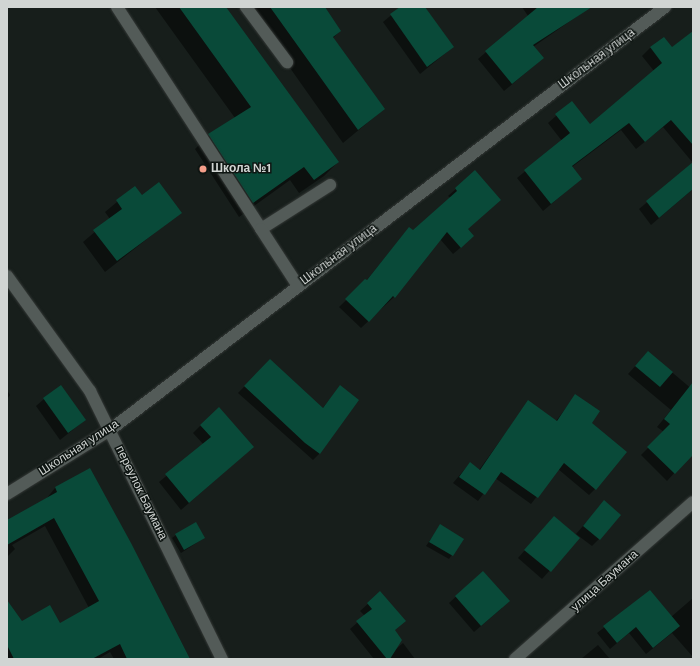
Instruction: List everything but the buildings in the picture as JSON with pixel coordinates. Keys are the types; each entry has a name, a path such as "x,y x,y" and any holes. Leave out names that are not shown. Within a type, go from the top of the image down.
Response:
{"street":[{"path":"117,7 298,286"},
{"path":"246,7 287,62"},
{"name":"Школьная улица","path":"7,494 110,430 665,7"},
{"path":"261,229 330,185"},
{"name":"переулок Баумана","path":"7,276 90,391 222,659"},
{"name":"улица Баумана","path":"515,659 693,502"}],"place":[{"name":"Школа №1","path":"203,169"}]}
